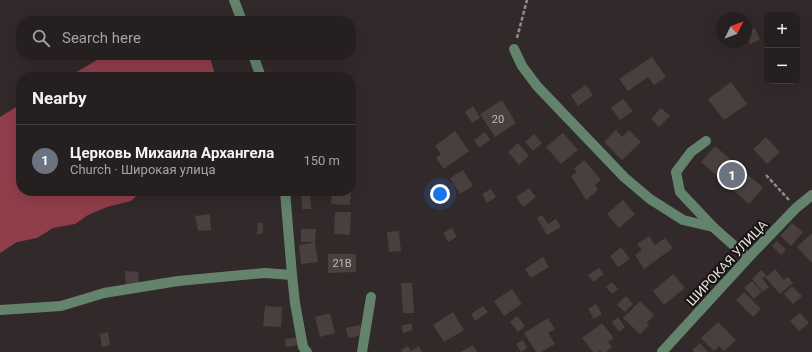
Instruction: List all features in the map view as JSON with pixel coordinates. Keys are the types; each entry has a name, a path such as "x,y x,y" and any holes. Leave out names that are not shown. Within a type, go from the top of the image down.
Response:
{"street":[{"path":"234,0 240,16"},
{"path":"514,49 522,66 537,86 624,177 650,199 683,220 713,227"},
{"path":"255,60 259,72"},
{"path":"706,141 691,152 676,172 680,192 713,227 748,258"},
{"name":"ШИРОКАЯ УЛИЦА","path":"662,352 748,258 796,208 812,195"},
{"path":"285,196 295,303 303,347 307,352"},
{"path":"0,310 61,306 104,293 178,281 265,273 292,275"},
{"path":"362,352 371,297"}],"path":[{"path":"514,49 527,0"},
{"path":"766,175 796,208"}],"shaded area":[{"path":"97,60 211,60 214,72 76,72"},
{"path":"16,107 16,196 136,196 131,201 107,207 88,215 75,224 53,228 37,238 17,242 0,253 0,117"}],"building":[{"path":"755,28 760,40 752,43 752,29"},
{"path":"652,57 666,77 654,85 648,77 628,91 619,79"},
{"path":"731,82 747,104 724,120 708,99"},
{"path":"586,85 593,95 578,106 571,95"},
{"path":"623,99 633,111 620,120 611,108"},
{"path":"502,100 516,123 495,137 480,114"},
{"path":"473,106 480,118 472,123 465,112"},
{"path":"661,108 670,116 659,127 651,119"},
{"path":"616,130 622,137 629,130 641,142 622,160 604,142"},
{"path":"455,131 469,151 444,169 436,158 441,154 435,146"},
{"path":"485,132 490,140 479,148 474,140"},
{"path":"563,133 578,150 561,164 546,147"},
{"path":"534,134 542,143 533,151 525,142"},
{"path":"766,137 780,152 767,164 753,149"},
{"path":"518,143 529,156 519,165 508,152"},
{"path":"715,146 763,188 749,204 701,162"},
{"path":"584,160 601,180 595,185 598,190 586,200 571,176 577,172 574,169"},
{"path":"463,170 473,186 460,194 450,178"},
{"path":"529,188 536,197 523,207 516,197"},
{"path":"491,189 496,197 487,203 482,194"},
{"path":"301,196 310,196 311,209 302,209"},
{"path":"332,196 351,196 350,205 331,204"},
{"path":"623,200 635,214 619,228 607,214"},
{"path":"335,212 351,212 350,235 334,234"},
{"path":"210,214 211,230 198,231 195,216"},
{"path":"542,215 548,224 556,219 561,227 547,235 537,218"},
{"path":"258,223 263,223 263,233 257,235"},
{"path":"792,223 803,232 791,246 780,236"},
{"path":"452,228 457,237 448,242 443,233"},
{"path":"301,229 316,229 315,242 301,242"},
{"path":"399,231 401,251 389,252 387,232"},
{"path":"812,233 812,263 797,247"},
{"path":"649,236 655,245 665,238 673,248 644,269 635,255 642,250 637,244"},
{"path":"777,241 786,250 781,255 772,246"},
{"path":"315,242 318,262 301,264 299,245"},
{"path":"621,247 630,259 618,267 610,256"},
{"path":"328,254 356,254 356,272 328,273"},
{"path":"543,257 549,267 531,278 525,269"},
{"path":"599,268 604,274 593,282 588,275"},
{"path":"775,269 784,280 788,277 793,283 780,294 765,277 762,278 769,287 763,292 752,279 761,270 767,276"},
{"path":"125,271 138,272 140,290 126,289"},
{"path":"673,274 685,288 664,305 653,291"},
{"path":"752,281 762,292 754,299 744,288"},
{"path":"612,282 618,289 612,294 606,287"},
{"path":"401,283 412,283 414,313 403,313"},
{"path":"792,286 802,296 793,304 784,294"},
{"path":"512,289 522,304 504,316 494,301"},
{"path":"744,292 761,309 753,317 736,300"},
{"path":"626,296 633,304 625,312 617,305"},
{"path":"640,301 654,315 647,323 649,325 640,334 623,318"},
{"path":"596,304 602,314 594,319 588,309"},
{"path":"265,306 282,307 281,327 263,326"},
{"path":"483,306 488,312 475,321 471,314"},
{"path":"453,312 464,330 444,342 433,325"},
{"path":"330,313 335,333 320,337 315,317"},
{"path":"800,313 809,323 799,331 790,321"},
{"path":"517,316 525,326 518,332 510,322"},
{"path":"618,317 625,327 619,332 612,322"},
{"path":"548,318 555,329 548,333 555,344 541,352 536,352 524,333"},
{"path":"718,322 736,340 724,351 719,346 714,351 701,338"},
{"path":"411,323 413,330 403,333 401,326"},
{"path":"602,323 614,338 608,342 612,347 606,352 601,352 600,350 598,352 593,352 582,338"},
{"path":"360,325 363,335 348,338 346,328"},
{"path":"108,332 110,345 102,347 100,334"},
{"path":"299,337 300,345 286,347 285,339"},
{"path":"523,340 527,348 521,352 516,344"},
{"path":"700,343 708,352 694,352 692,350"},
{"path":"473,345 477,352 460,352"},
{"path":"408,346 411,351 419,346 422,352 402,352 401,350"}],"place":[{"name":"Церковь Михаила Архангела","path":"732,175"}]}
